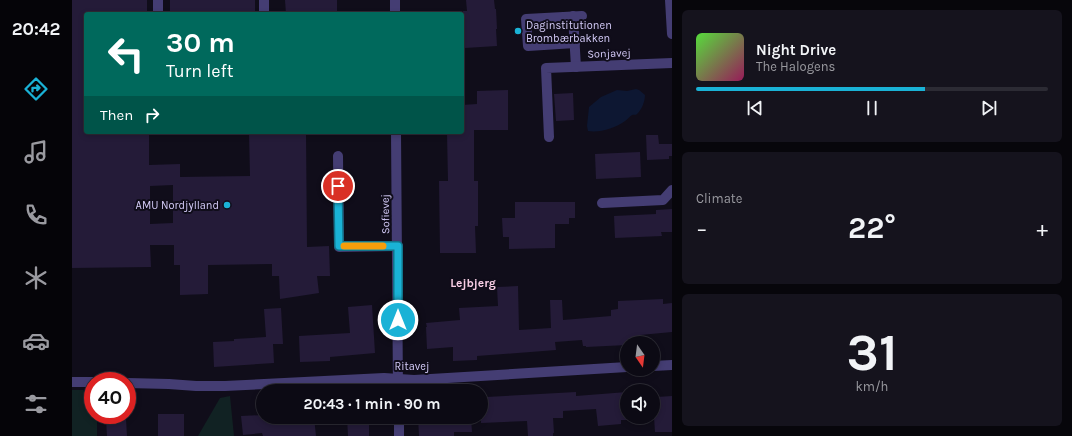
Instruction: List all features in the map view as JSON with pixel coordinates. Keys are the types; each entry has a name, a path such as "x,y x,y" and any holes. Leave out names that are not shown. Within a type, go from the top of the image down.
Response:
{"street":[{"path":"158,0 158,12"},
{"path":"264,0 264,12"},
{"path":"395,0 395,12"},
{"path":"670,0 672,34"},
{"path":"575,43 528,46 526,19 578,16 575,43 576,67"},
{"name":"Sonjavej","path":"549,137 546,68 672,63"},
{"name":"Sofievej","path":"396,134 398,384"},
{"path":"338,156 339,246 398,246"},
{"path":"602,203 663,200 672,190"},
{"path":"660,366 672,365"},
{"name":"Ritavej","path":"136,383 225,386 384,378 414,380 620,367"},
{"path":"72,382 84,382"},
{"path":"399,424 399,436"}],"shaded area":[{"path":"72,390 83,390 84,424 97,424 97,436 72,436"},
{"path":"230,396 234,436 198,436 220,398"}],"water":[{"path":"636,89 645,95 643,105 636,115 632,115 621,124 612,128 602,131 588,131 587,126 589,107 601,97 617,90 627,91"}],"building":[{"path":"72,0 147,0 147,12 84,12 84,134 149,134 149,165 180,164 180,177 250,176 249,134 306,134 307,247 329,246 330,276 317,276 319,293 280,299 279,276 272,276 272,264 208,265 208,294 180,295 180,265 174,265 174,245 150,245 151,267 72,268","holes":["173,185 173,223 150,224 150,186"]},
{"path":"170,0 255,0 255,12 170,12"},
{"path":"285,0 337,0 337,12 286,12"},
{"path":"466,0 494,0 496,9 497,46 465,48 463,11 467,11"},
{"path":"508,90 508,130 474,130 474,181 478,181 478,226 475,226 476,253 440,253 439,181 448,181 447,134 464,134 464,105 477,104 477,91"},
{"path":"573,93 574,120 556,121 554,94"},
{"path":"646,135 658,135 659,144 672,144 672,156 669,156 669,159 647,160"},
{"path":"640,152 641,177 596,179 595,154"},
{"path":"515,202 575,202 575,218 569,218 569,224 555,224 555,248 509,249 509,237 503,237 502,218 515,218"},
{"path":"672,209 672,232 661,232 662,236 615,238 614,216 656,214 656,210"},
{"path":"518,286 519,330 551,328 550,300 562,300 563,320 611,316 611,310 618,309 618,301 663,299 663,304 672,303 672,332 640,336 620,336 620,345 586,347 583,346 582,340 555,342 556,350 477,356 477,360 453,361 453,347 427,349 426,323 460,320 459,308 498,306 497,287"},
{"path":"372,305 375,353 330,357 330,361 300,362 299,336 350,333 348,307"},
{"path":"281,308 283,344 273,344 274,363 214,367 213,342 266,337 264,309"},
{"path":"576,392 576,396 620,393 621,424 598,426 596,409 563,411 563,418 553,418 553,436 528,436 527,421 488,423 488,397"},
{"path":"672,396 672,432 655,432 654,424 660,424 660,397"},
{"path":"158,414 184,414 184,436 158,436"},
{"path":"256,415 256,424 315,424 316,436 263,436 262,433 243,435 241,416"},
{"path":"106,424 126,424 127,436 107,436"},
{"path":"347,424 369,424 369,436 348,436"},
{"path":"418,424 471,424 472,432 454,432 454,436 419,436"}],"slow traffic":[{"path":"344,246 383,246"}],"place":[{"name":"Daginstitutionen Brombærbakken","path":"518,31"},
{"name":"AMU Nordjylland","path":"227,205"}],"district":[{"name":"Lejbjerg","path":"473,283"}],"route":[{"path":"338,186 339,246 398,246 398,320"}]}
